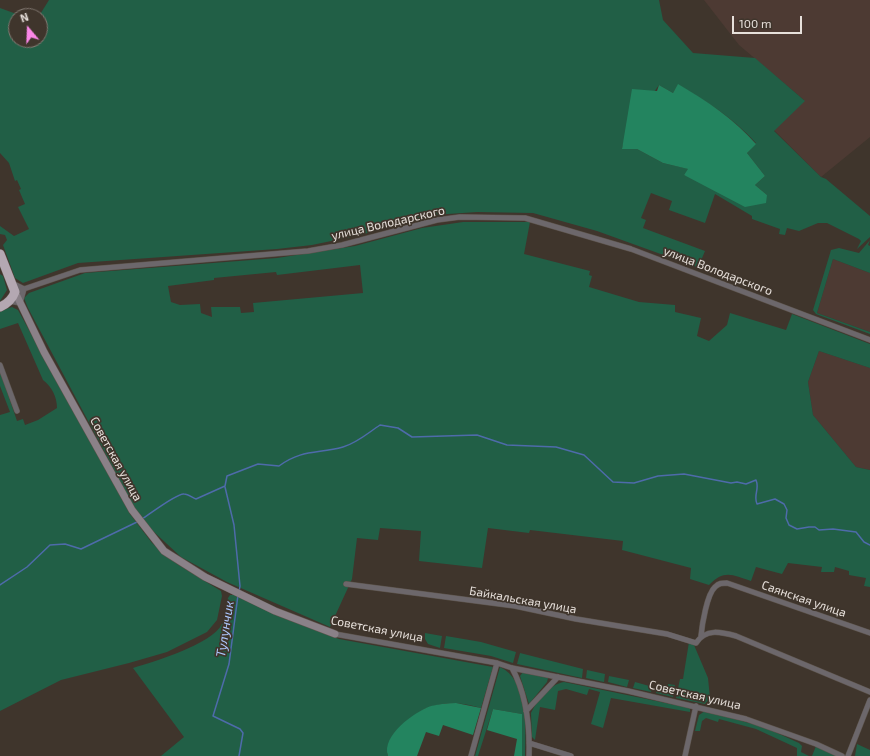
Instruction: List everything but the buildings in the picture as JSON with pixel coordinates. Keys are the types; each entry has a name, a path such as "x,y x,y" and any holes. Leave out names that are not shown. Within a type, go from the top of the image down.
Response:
{"highway":[{"path":"0,254 14,292 10,301 0,307"}],"street":[{"name":"улица Володарского","path":"14,292 80,270 308,251 342,245 437,220 460,217 520,217 631,249 870,340"},
{"path":"10,301 20,303 24,289 11,282"},
{"name":"Советская улица","path":"14,292 132,510 164,551 205,577 275,611 335,634 497,663 512,668 696,706 767,725 842,756"},
{"path":"0,365 17,410"},
{"name":"Байкальская улица","path":"346,584 515,606 576,620 668,634 696,643 701,636"},
{"name":"Саянская улица","path":"701,636 704,619 714,587 720,584 732,584 870,633"},
{"path":"701,636 712,632 724,632 870,692"},
{"path":"471,756 497,663"},
{"path":"512,668 517,677 526,711 530,742 529,756"},
{"path":"526,711 558,677"},
{"path":"848,756 870,700"},
{"path":"685,756 696,706"},
{"path":"530,742 571,756"}],"shaded area":[{"path":"704,0 870,0 870,137 821,177 774,130 804,100 739,45"},
{"path":"833,259 870,273 870,332 817,313"},
{"path":"819,351 870,368 870,470 856,467 813,415 808,382"}],"green space":[{"path":"49,0 659,0 663,20 693,53 755,58 805,101 774,131 821,177 826,179 870,216 870,237 857,249 861,241 859,239 827,223 818,223 799,231 787,228 785,235 779,234 780,229 752,219 752,216 715,194 705,223 669,210 672,201 651,193 641,218 646,220 643,228 705,251 700,263 718,271 716,274 597,231 533,213 477,212 433,215 360,235 312,245 277,249 78,263 23,283 15,278 3,245 7,240 5,235 0,234 0,226 14,236 29,229 18,207 25,204 19,190 21,189 17,180 15,181 9,163 0,153 0,8 8,11 8,48 48,48 48,8 44,8","holes":["659,85 673,93 678,85 720,111 739,126 756,143 747,153 765,176 755,185 767,195 684,175 689,169 663,163 637,149 622,148 627,130"]},
{"path":"678,84 720,111 739,126 756,144 747,153 765,176 755,185 767,195 766,203 745,207 684,175 688,169 663,163 637,149 622,149 632,89 657,91 659,85 673,93"},
{"path":"463,222 530,222 524,254 590,271 589,275 592,276 589,287 639,302 675,305 675,312 701,318 697,336 709,341 727,325 730,313 786,330 792,314 870,344 870,368 819,351 808,382 813,415 856,467 870,470 870,587 864,586 866,578 849,575 849,571 835,567 834,572 821,572 822,567 788,563 782,574 756,567 751,581 734,575 724,575 714,580 709,585 690,579 691,568 622,550 623,541 530,530 529,533 488,528 482,568 419,561 421,531 380,528 378,540 357,538 352,579 330,627 227,582 181,557 153,531 135,509 24,298 29,293 85,273 277,258 355,246 422,228","holes":["360,265 363,293 253,303 254,312 241,313 240,307 211,307 212,317 201,313 200,304 180,305 171,302 168,286 214,280 214,278 276,272 277,275"]},
{"path":"870,240 868,245 870,246 870,273 833,259 817,313 870,332 870,334 816,314 813,310 831,250 839,248 859,253"},
{"path":"0,274 3,276 7,290 0,301"},
{"path":"12,307 18,310 130,514 152,543 177,564 221,591 222,596 217,620 207,632 167,652 61,680 0,711 0,415 10,412 0,386 0,371 17,421 23,419 25,425 38,420 57,408 53,392 43,380 18,323 0,329 0,311"},
{"path":"230,595 234,595 300,624 339,639 493,667 481,708 466,704 452,703 431,706 424,709 387,753 388,756 161,756 184,737 133,668 182,651 207,639 216,632 224,621 227,601"},
{"path":"425,633 442,636 440,648 428,644 425,639"},
{"path":"446,636 481,642 516,652 513,663 491,656 444,648"},
{"path":"689,642 694,645 708,678 710,698 705,704 676,698 680,679 683,679"},
{"path":"520,653 583,669 582,678 517,664"},
{"path":"500,667 509,673 516,682 520,694 525,720 525,756 522,756 522,714 493,709 478,756 475,756"},
{"path":"587,670 605,674 604,682 586,678"},
{"path":"523,672 548,678 547,682 529,704 520,676"},
{"path":"609,676 629,680 627,687 608,682"},
{"path":"564,682 690,708 690,712 611,698 603,728 591,724 600,692 589,689 587,695 566,689 558,691 555,710 540,707 535,740 532,737 531,713 540,698 554,686"},
{"path":"635,682 653,687 651,692 633,688"},
{"path":"668,684 675,685 673,697 656,693 657,688 667,690"},
{"path":"456,703 481,708 473,735 443,725 439,736 426,732 417,756 388,756 387,748 389,741 400,726 408,719 431,706"},
{"path":"493,709 522,714 522,756 514,756 517,739 487,730"},
{"path":"705,711 764,727 799,743 802,746 801,752 809,756 797,756 797,748 756,729 719,719 718,722 706,718 702,721 700,731 695,731 699,715"},
{"path":"857,744 870,750 870,756 855,756"},
{"path":"816,746 836,756 812,756"}],"waterway":[{"path":"142,519 170,500 181,495 186,494 196,499 225,486 227,476 258,464 279,466 303,454 343,447 358,440 380,425 398,428 412,437 477,435 507,445 556,447 584,455 613,482 634,483 658,476 684,474 731,483 737,482 746,484 756,480 757,504 775,499 784,504 787,510 786,518 789,525 797,529 815,527 819,530 833,529 856,532 864,542 870,545"},
{"name":"Тулунчик","path":"225,487 234,525 240,586 239,592"},
{"path":"0,585 27,567 50,545 65,544 81,549 137,522"},
{"name":"Тулунчик","path":"238,595 229,664 213,716 240,729 243,733 239,756"}]}
